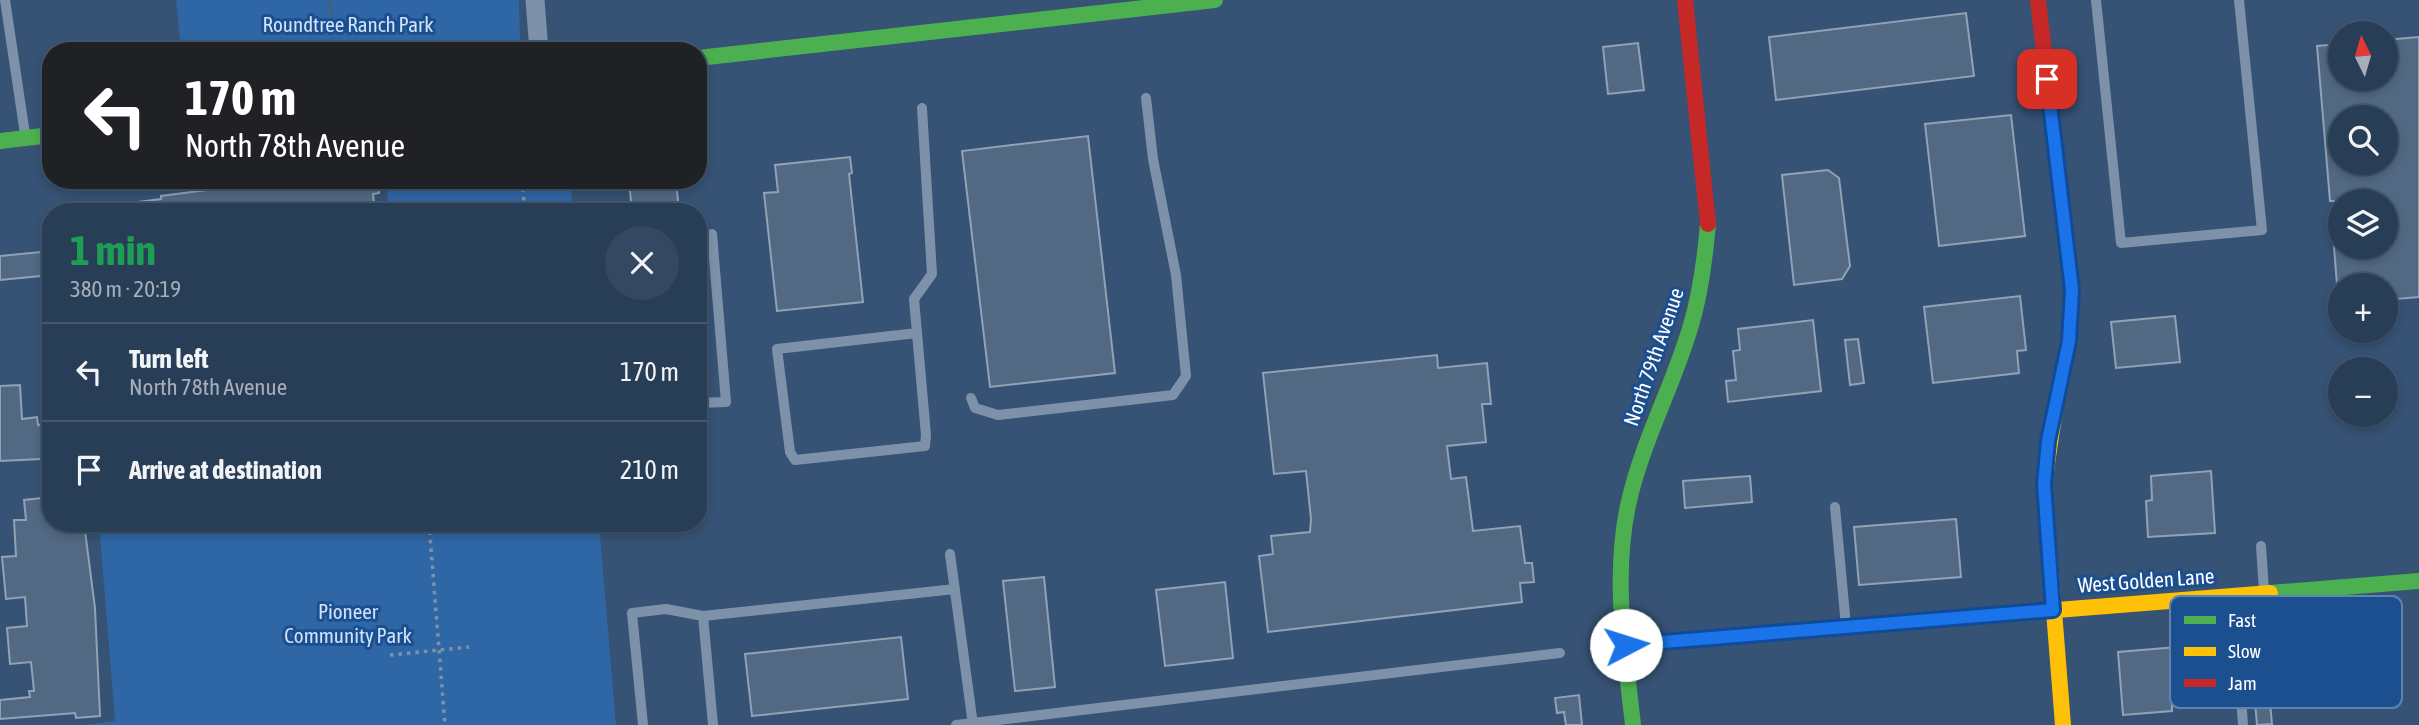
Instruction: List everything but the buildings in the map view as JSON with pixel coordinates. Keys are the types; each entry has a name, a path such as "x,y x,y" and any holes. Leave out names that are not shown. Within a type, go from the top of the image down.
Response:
{"street":[{"path":"535,0 538,42"},
{"path":"707,57 1109,4 1215,0"},
{"name":"North 79th Avenue","path":"1633,725 1622,582 1628,505 1640,461 1691,325 1705,257 1708,221 1685,0"},
{"path":"2038,0 2072,290 2069,341 2048,441 2044,484 2063,725"},
{"path":"0,141 42,136"},
{"name":"West Golden Lane","path":"2222,596 2419,581"},
{"name":"West Golden Lane","path":"1626,645 2170,600"}],"lane":[{"path":"5,0 25,138"},
{"path":"2096,0 2121,243 2262,230 2239,0"},
{"path":"971,398 975,408 998,415 1172,395 1181,386 1186,376 1177,275 1153,159 1146,98"},
{"path":"917,333 777,349 790,452 795,460 925,446 917,333 914,299 932,274 922,108"},
{"path":"707,403 726,402 712,234"},
{"path":"1835,507 1846,626"},
{"path":"2261,546 2264,593"},
{"path":"950,554 973,724"},
{"path":"643,725 632,613 666,610 703,616 955,589"},
{"path":"703,616 713,725"},
{"path":"956,725 1560,653"}],"path":[{"path":"430,532 444,725"},
{"path":"390,655 468,647"}],"green space":[{"name":"Roundtree Ranch Park","path":"176,0 519,0 519,42 180,42"},
{"path":"387,189 571,189 572,203 388,203"},
{"name":"Pioneer Community Park","path":"100,532 600,532 616,725 81,725 115,721"}],"waterway":[{"path":"330,0 333,26"}],"traffic: fast":[{"path":"707,57 1215,0"},
{"path":"0,141 42,136"},
{"path":"1633,725 1622,613 1621,557 1624,529 1642,456 1676,369 1694,313 1708,224"},
{"path":"2270,593 2419,581"}],"traffic: slow":[{"path":"2055,409 2044,484 2063,725"},
{"path":"2232,596 2270,593"},
{"path":"1868,625 2170,601"}],"traffic: jam":[{"path":"1685,0 1708,224"},
{"path":"2038,0 2072,290 2069,341 2055,409"},
{"path":"1626,645 1868,625"}],"route":[{"path":"1626,645 2053,610 2045,464 2069,341 2072,290 2047,79"}]}
